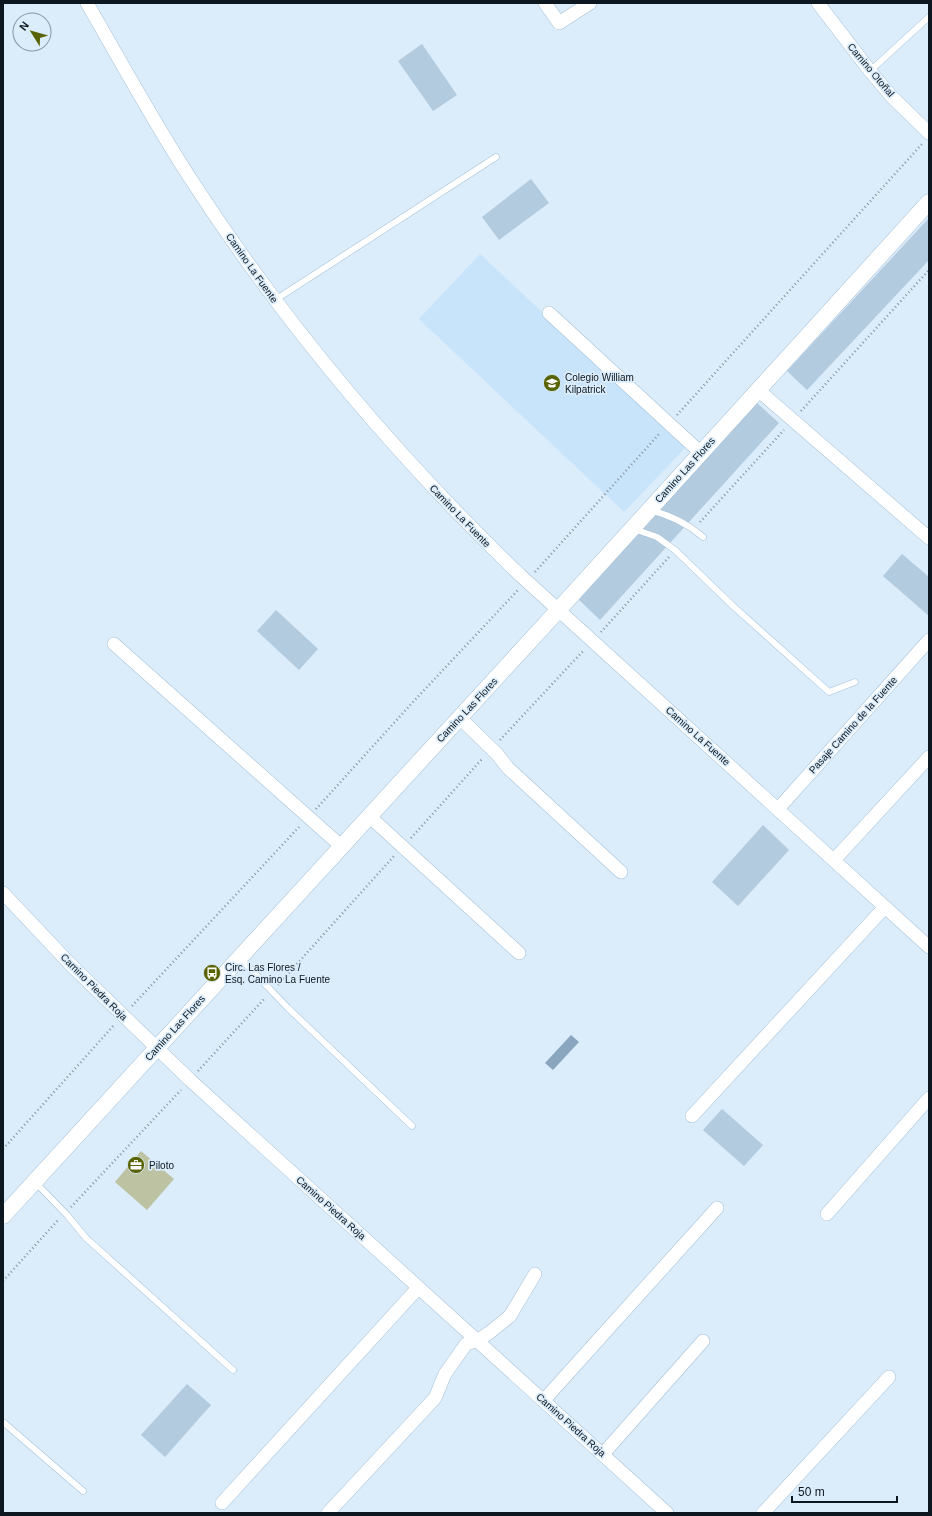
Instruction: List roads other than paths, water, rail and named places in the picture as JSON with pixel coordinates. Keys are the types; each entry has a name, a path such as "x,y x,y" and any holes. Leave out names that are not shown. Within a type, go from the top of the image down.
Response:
{"street":[{"name":"Camino La Fuente","path":"87,3 152,116 190,178 232,240 275,300 324,363 381,432 459,516 526,581 593,640 929,947"},
{"path":"545,3 560,23 590,3"},
{"name":"Camino Otoñal","path":"818,3 870,71 926,137"},
{"name":"Camino Las Flores","path":"3,1216 559,610 929,202"},
{"path":"549,312 701,452"},
{"path":"758,390 929,538"},
{"name":"Pasaje Camino de la Fuente","path":"778,809 929,640"},
{"path":"114,644 341,846"},
{"path":"460,718 508,768 621,872"},
{"path":"834,860 929,757"},
{"path":"369,816 519,953"},
{"name":"Camino Piedra Roja","path":"3,893 70,965 156,1049 418,1288 544,1400 661,1511"},
{"path":"692,1116 885,907"},
{"path":"827,1214 929,1098"},
{"path":"544,1400 717,1208"},
{"path":"328,1513 435,1398 445,1374 466,1344 478,1340 510,1316 535,1274"},
{"path":"222,1503 418,1288"},
{"path":"602,1454 703,1341"},
{"path":"763,1513 889,1377"}],"lane":[{"path":"870,71 929,17"},
{"path":"275,300 496,158"},
{"path":"649,510 680,520 703,537"},
{"path":"632,529 657,537 675,550 733,606 829,692 855,682"},
{"path":"240,958 335,1054 412,1126"},
{"path":"35,1182 65,1213 86,1238 233,1370"},
{"path":"3,1422 83,1491"}],"place":[{"name":"Colegio William Kilpatrick","path":"552,383"},
{"name":"Circ. Las Flores / Esq. Camino La Fuente","path":"212,973"},
{"name":"Piloto","path":"136,1165"}]}
